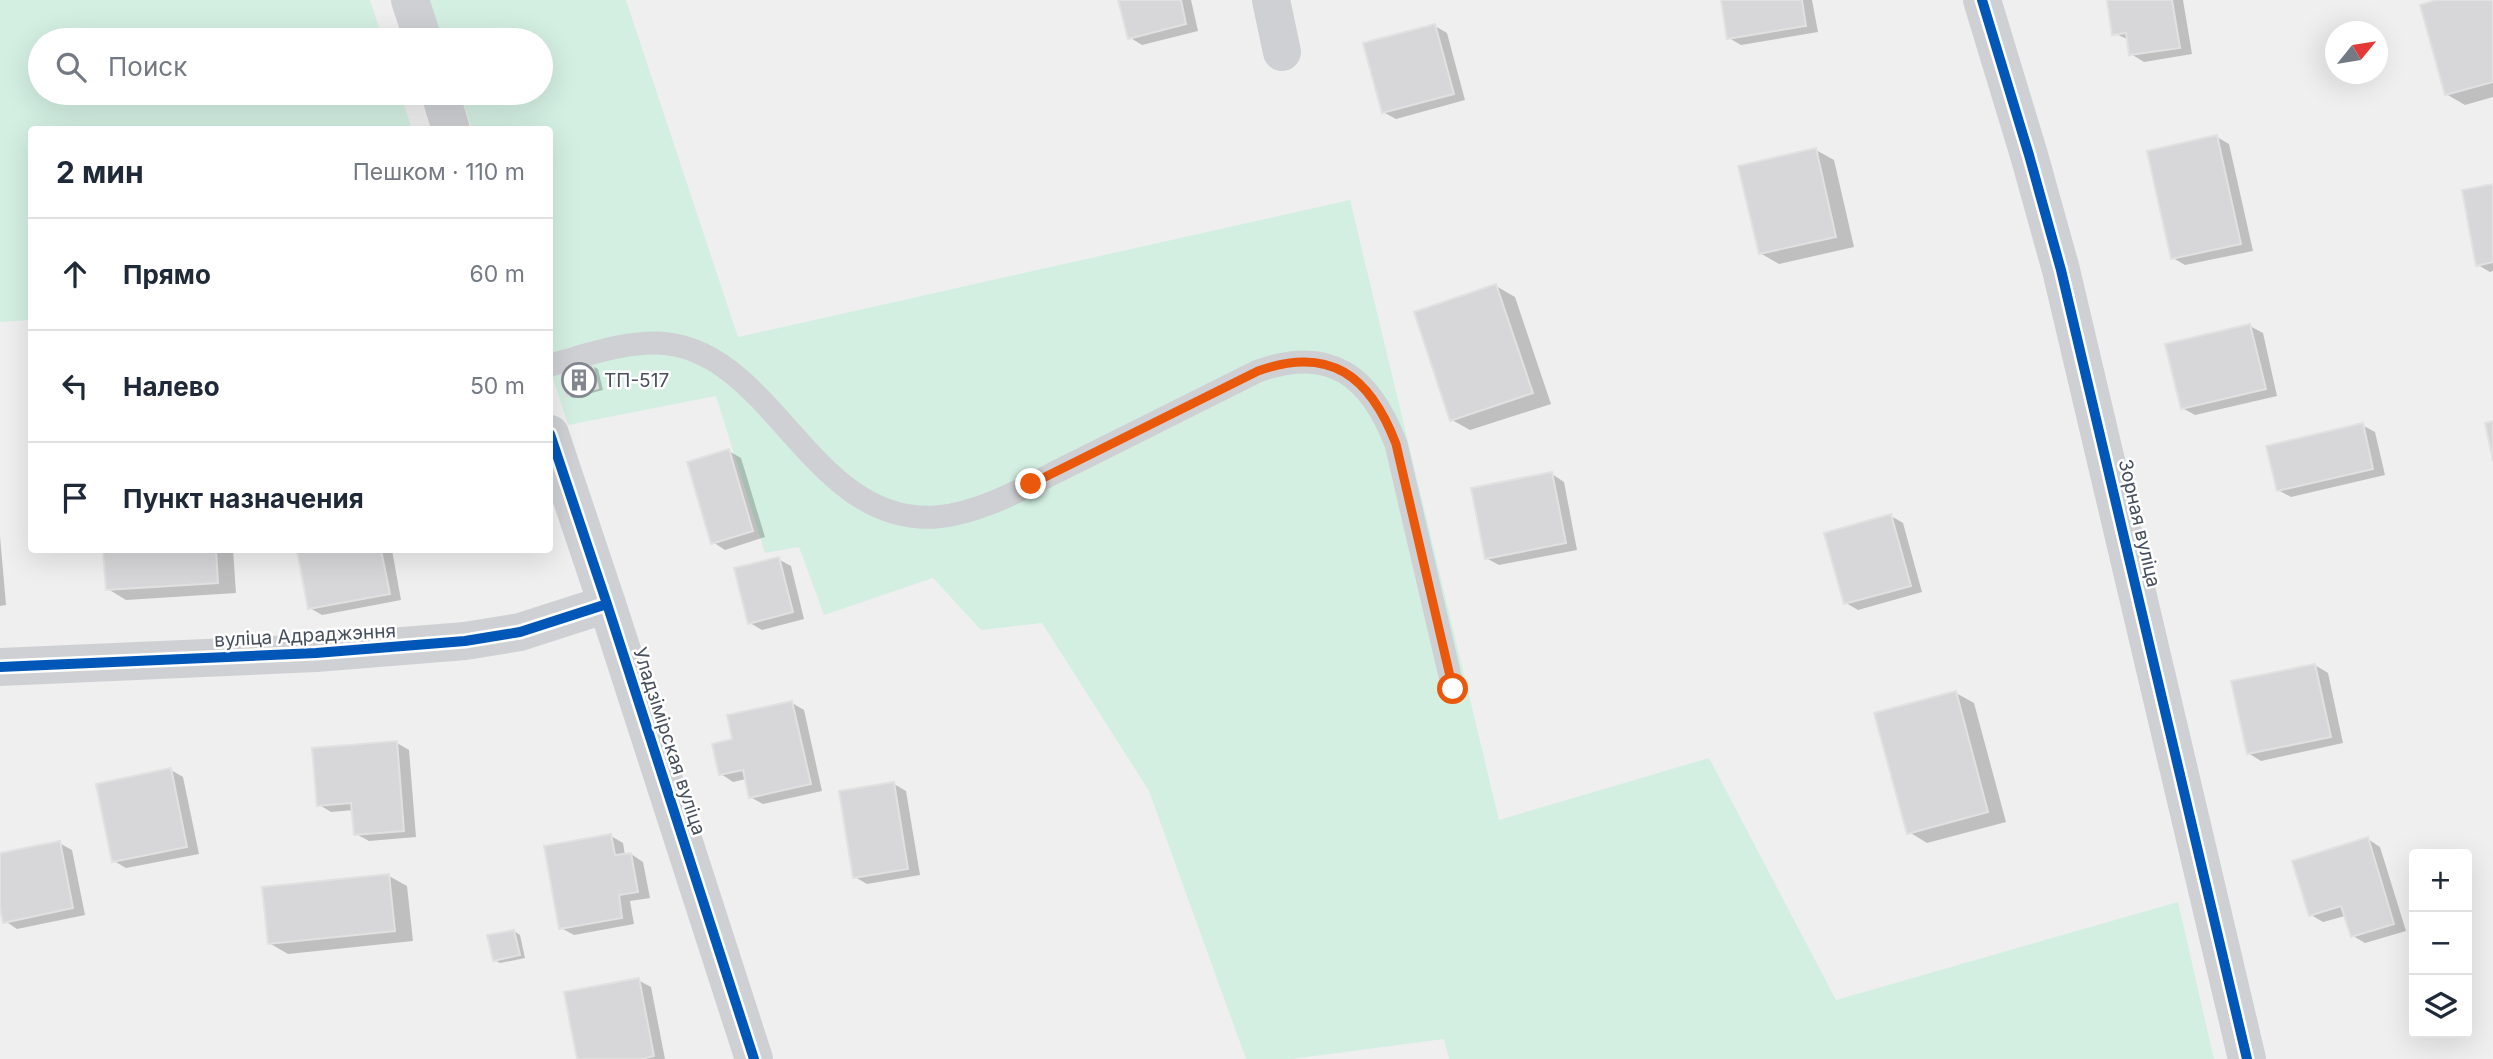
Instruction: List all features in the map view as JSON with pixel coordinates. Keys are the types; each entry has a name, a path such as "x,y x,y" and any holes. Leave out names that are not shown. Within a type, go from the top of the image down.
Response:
{"street":[{"path":"410,0 419,28"},
{"path":"1271,0 1282,52"},
{"name":"Зорная вуліца","path":"1982,0 2064,283 2247,1059"},
{"path":"444,105 450,126"},
{"name":"Уладзімірская вуліца","path":"553,443 754,1059"},
{"name":"вуліца Адраджэння","path":"0,667 316,653 465,641 520,632 607,604"}],"lane":[{"path":"553,364 628,345 660,343 688,349 716,362 741,382 850,491 877,507 905,516 936,517 965,512 1031,484 1258,371 1282,362 1306,361 1331,365 1353,377 1371,395 1385,417 1392,435 1453,689"}],"green space":[{"path":"0,0 370,0 379,28 28,28 28,105 404,105 411,126 28,126 28,320 0,322"},
{"path":"429,0 626,0 738,337 1350,200 1499,820 1709,758 1836,1000 2178,902 2214,1059 1449,1059 1444,1039 1292,1059 1246,1059 1149,791 1042,623 981,630 933,578 824,615 799,547 765,553 716,396 568,425 553,378 553,126 471,126 464,105 553,105 553,28 439,28"}],"building":[{"path":"1118,0 1181,0 1186,24 1128,39"},
{"path":"1721,0 1802,0 1806,26 1727,39"},
{"path":"2107,0 2172,0 2180,48 2129,55 2126,33 2112,35"},
{"path":"2436,0 2493,0 2493,82 2445,95 2420,5"},
{"path":"1435,24 1454,94 1382,113 1363,43"},
{"path":"2217,135 2241,244 2171,259 2147,151"},
{"path":"1816,148 1836,237 1759,254 1738,166"},
{"path":"2493,184 2493,262 2476,266 2462,190"},
{"path":"1496,284 1533,393 1450,421 1414,312"},
{"path":"2250,324 2266,389 2181,409 2165,344"},
{"name":"ТП-517","path":"592,364 598,388 566,396 560,372"},
{"path":"2493,421 2493,461 2485,423"},
{"path":"2363,423 2373,469 2277,491 2266,446"},
{"path":"729,449 753,531 711,544 687,462"},
{"path":"1552,472 1566,543 1485,559 1471,488"},
{"path":"1891,514 1911,586 1844,604 1824,533"},
{"path":"103,553 216,553 218,583 106,590"},
{"path":"298,553 382,553 390,594 308,609"},
{"path":"779,557 793,612 748,624 734,568"},
{"path":"2315,664 2331,737 2247,754 2231,681"},
{"path":"1956,691 1988,812 1907,834 1874,713"},
{"path":"792,701 811,784 749,798 743,770 719,775 712,744 732,739 727,715"},
{"path":"397,741 404,831 354,835 351,803 317,806 312,748"},
{"path":"171,768 187,847 112,862 96,784"},
{"path":"894,782 908,869 853,878 839,791"},
{"path":"611,834 615,855 631,853 638,892 619,895 622,918 559,929 544,846"},
{"path":"2368,837 2394,924 2351,937 2341,906 2309,916 2292,861"},
{"path":"60,841 73,908 3,923 0,908 0,853"},
{"path":"389,874 395,931 268,944 262,887"},
{"path":"514,930 520,955 493,961 487,935"},
{"path":"639,978 654,1056 641,1059 577,1059 564,992"}],"cycle path":[{"path":"1982,0 2061,270 2247,1059"},
{"path":"553,443 754,1059"},
{"path":"0,667 316,653 465,641 520,632 607,604"}],"place":[{"name":"ТП-517","path":"579,380"}],"route":[{"path":"1031,484 1258,371 1282,362 1306,361 1331,365 1353,377 1371,395 1385,417 1396,444 1453,689"}]}
